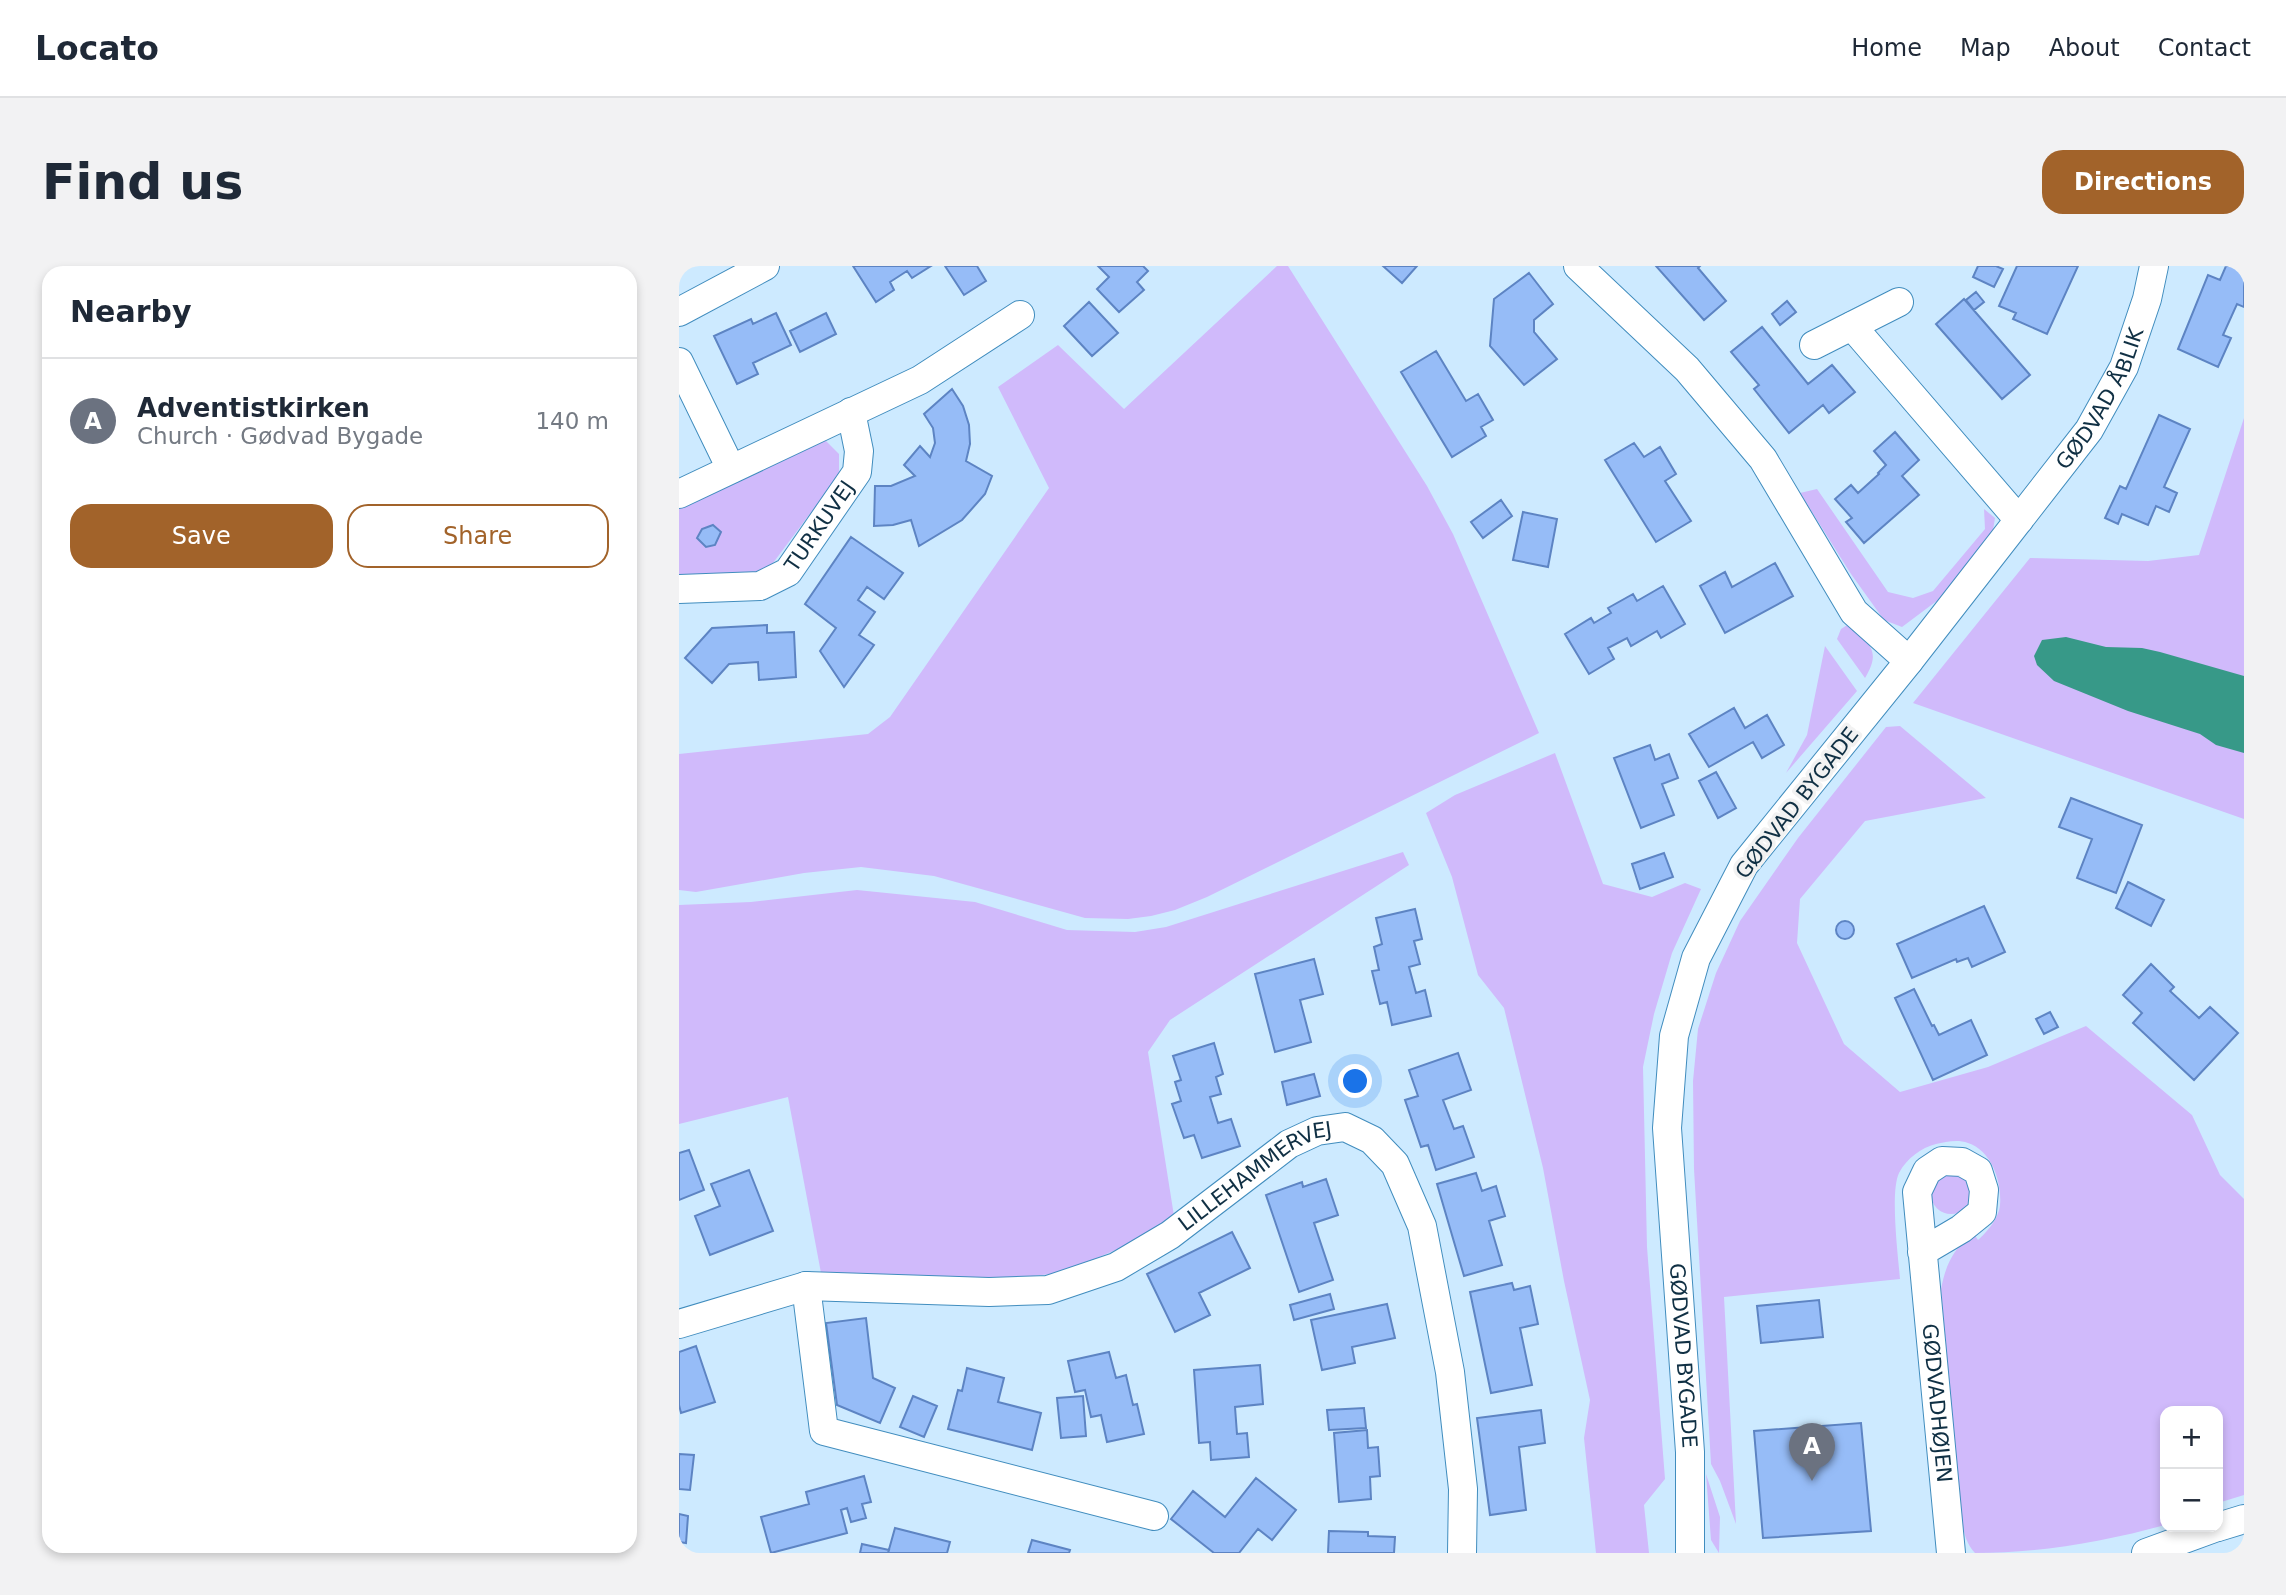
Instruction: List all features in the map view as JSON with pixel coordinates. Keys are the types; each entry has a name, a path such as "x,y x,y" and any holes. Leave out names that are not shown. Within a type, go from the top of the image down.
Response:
{"street":[{"path":"679,312 765,266"},
{"path":"1578,266 1687,369 1763,459 1854,612 1909,661"},
{"name":"GØDVAD ÅBLIK","path":"1909,661 2088,430 2124,367 2147,299 2154,266"},
{"path":"1814,345 1899,302"},
{"path":"679,494 920,380 1020,315"},
{"path":"1852,326 2019,520"},
{"path":"679,362 731,470"},
{"name":"TURKUVEJ","path":"679,589 760,586 788,572 857,472 859,452 851,412"},
{"name":"GØDVAD BYGADE","path":"1690,1553 1690,1452 1667,1128 1674,1036 1696,958 1744,865 1909,661"},
{"name":"LILLEHAMMERVEJ","path":"679,1324 806,1286 989,1292 1048,1290 1116,1267 1170,1235 1289,1144 1317,1131 1345,1127 1372,1140 1395,1164 1422,1226 1450,1372 1463,1489 1462,1553"},
{"name":"GØDVADHØJEN","path":"1922,1252 1951,1553"},
{"path":"806,1286 824,1431 1154,1516"},
{"path":"2223,1525 2244,1519"},
{"path":"2146,1553 2203,1532"}],"shaded area":[{"path":"1277,266 1288,266 1427,486 1453,534 1539,733 1207,897 1151,916 1128,919 1085,918 934,876 861,867 804,873 696,892 679,890 679,754 868,734 890,717 1049,488 998,387 1058,345 1124,409"},
{"path":"2244,418 2244,819 1913,703 2030,558 2148,561 2199,555"},
{"path":"823,438 839,454 839,475 770,567 761,573 679,579 679,506"},
{"path":"1817,489 1888,592 1913,598 1933,591 1985,529 1984,509 1995,518 1992,536 1938,600 1902,627 1884,620 1851,574 1800,493"},
{"path":"1849,624 1867,642 1873,654 1865,678 1837,639 1841,629"},
{"path":"2066,637 2106,647 2142,648 2244,676 2244,753 2216,745 2200,734 2128,711 2054,681 2037,665 2034,656 2042,640"},
{"path":"1825,646 1857,691 1786,773 1807,735"},
{"path":"1900,726 1986,798 1865,821 1800,899 1797,943 1844,1044 1900,1092 1988,1067 2086,1026 2192,1115 2220,1175 2244,1199 2244,1495 2223,1501 2223,1406 2160,1406 2160,1526 2071,1545 1975,1553 1966,1538 1960,1508 1941,1289 1948,1264 1960,1245 1972,1231 1978,1240 1992,1224 1999,1210 2000,1196 1994,1168 1983,1153 1968,1143 1952,1141 1920,1151 1910,1158 1899,1173 1895,1209 1900,1279 1724,1297 1736,1524 1711,1464 1694,1169 1693,1081 1698,1029 1716,973 1740,921 1798,838 1886,727"},
{"path":"1555,753 1603,884 1652,897 1685,883 1701,889 1672,953 1654,1014 1643,1067 1647,1247 1665,1479 1644,1505 1649,1553 1596,1553 1584,1438 1590,1400 1543,1168 1504,1008 1478,975 1452,877 1426,813 1455,795"},
{"path":"1403,852 1409,865 1170,1020 1148,1052 1174,1216 1130,1244 1061,1273 984,1281 821,1273 788,1097 679,1124 679,905 751,902 857,890 975,902 1067,930 1135,932 1166,927"},
{"path":"1951,1174 1965,1180 1971,1194 1965,1208 1951,1214 1937,1208 1931,1194 1937,1180"},
{"path":"1706,1474 1720,1517 1719,1553 1711,1540"}],"building":[{"path":"853,266 931,266 912,278 907,271 890,282 894,290 876,302"},
{"path":"945,266 977,266 986,281 964,295"},
{"path":"1098,266 1143,266 1148,271 1137,282 1144,290 1119,312 1097,289 1109,277"},
{"path":"1383,266 1417,266 1402,283"},
{"path":"1656,266 1700,266 1698,268 1726,301 1704,320"},
{"path":"1978,266 1996,266 2003,269 1994,287 1973,277"},
{"path":"2017,266 2078,266 2047,334 2013,319 2016,313 1999,306"},
{"path":"2226,266 2244,266 2244,307 2237,304 2223,335 2231,338 2218,367 2178,349 2208,275 2220,280"},
{"path":"1529,273 1553,304 1534,320 1534,332 1557,359 1524,385 1490,346 1494,299"},
{"path":"1976,292 1984,302 1974,310 1966,300"},
{"path":"1964,299 2030,375 2002,399 1936,324"},
{"path":"1787,301 1796,312 1780,325 1772,314"},
{"path":"1089,302 1118,333 1092,356 1064,326"},
{"path":"776,313 791,345 753,363 758,374 737,384 714,336 751,319 753,324"},
{"path":"826,313 836,334 800,352 790,331"},
{"path":"1762,327 1808,384 1832,365 1855,392 1829,413 1823,405 1789,433 1754,389 1759,385 1731,352"},
{"path":"1436,351 1466,401 1478,394 1493,420 1481,427 1486,436 1452,457 1401,372"},
{"path":"952,389 963,406 969,425 970,444 966,461 992,476 985,494 962,520 919,546 911,520 874,526 875,486 891,486 915,476 904,465 920,446 930,457 935,443 933,428 924,414"},
{"path":"2159,415 2190,429 2164,487 2177,493 2169,512 2156,506 2148,525 2122,514 2118,524 2105,518 2120,486 2126,489"},
{"path":"1895,432 1919,460 1902,476 1919,495 1864,543 1846,522 1852,518 1835,499 1851,485 1858,493 1879,474 1886,465 1874,451"},
{"path":"1634,443 1644,457 1660,447 1676,474 1665,481 1691,521 1656,542 1605,460"},
{"path":"1501,500 1512,516 1483,538 1471,522"},
{"path":"1523,512 1557,519 1548,567 1513,560"},
{"path":"713,525 721,532 715,545 706,547 697,538 702,529"},
{"path":"851,537 903,573 884,599 867,587 858,600 875,612 859,635 874,645 844,687 820,651 836,628 805,604"},
{"path":"1775,563 1793,596 1725,633 1700,586 1725,572 1732,587"},
{"path":"1663,586 1685,624 1661,638 1657,631 1631,646 1627,638 1608,648 1614,659 1589,674 1565,634 1591,618 1594,623 1611,613 1608,608 1633,594 1637,601"},
{"path":"767,625 767,633 794,632 796,677 759,680 758,662 729,664 712,683 685,658 712,628"},
{"path":"1734,708 1745,728 1767,715 1784,745 1762,758 1753,742 1709,767 1689,734"},
{"path":"1650,745 1655,760 1669,754 1678,778 1662,784 1674,815 1641,828 1614,758"},
{"path":"1716,772 1736,808 1718,818 1699,781"},
{"path":"2071,798 2142,825 2116,893 2077,878 2092,839 2059,827"},
{"path":"1664,853 1673,877 1640,889 1632,864"},
{"path":"2128,882 2164,900 2151,926 2116,908"},
{"path":"1984,906 2005,952 1972,967 1968,958 1957,962 1956,959 1912,978 1897,944"},
{"path":"1415,909 1422,939 1414,941 1420,964 1409,967 1416,993 1425,990 1431,1016 1392,1025 1387,1002 1380,1004 1372,971 1379,970 1374,947 1382,944 1376,918"},
{"path":"1841,921 1849,921 1854,930 1852,937 1841,939 1836,934 1836,926"},
{"path":"1314,959 1323,994 1300,1000 1311,1042 1275,1052 1255,974"},
{"path":"2151,964 2174,987 2170,991 2199,1018 2210,1007 2238,1033 2194,1080 2133,1023 2142,1013 2123,995"},
{"path":"1914,989 1939,1035 1971,1020 1987,1055 1933,1080 1895,998"},
{"path":"2050,1012 2058,1027 2044,1034 2036,1019"},
{"path":"1214,1043 1223,1074 1216,1077 1221,1094 1210,1097 1218,1123 1231,1119 1240,1146 1202,1158 1194,1135 1184,1138 1172,1104 1181,1101 1175,1082 1181,1080 1173,1056"},
{"path":"1458,1053 1471,1090 1443,1100 1454,1129 1463,1126 1474,1157 1436,1170 1428,1145 1421,1147 1405,1100 1418,1096 1409,1070"},
{"path":"1314,1074 1320,1096 1287,1105 1282,1082"},
{"path":"689,1150 704,1190 679,1200 679,1153"},
{"path":"749,1170 773,1231 710,1255 695,1216 720,1206 711,1184"},
{"path":"1476,1173 1482,1191 1496,1186 1505,1216 1489,1221 1502,1265 1464,1276 1437,1184"},
{"path":"1326,1179 1338,1215 1314,1223 1333,1280 1299,1292 1266,1195 1302,1182 1303,1187"},
{"path":"1232,1232 1250,1268 1199,1293 1210,1315 1175,1332 1147,1274"},
{"path":"1512,1283 1514,1290 1530,1286 1538,1324 1520,1328 1532,1385 1491,1393 1470,1292"},
{"path":"1330,1294 1334,1309 1294,1320 1290,1305"},
{"path":"1819,1300 1823,1337 1761,1343 1757,1306"},
{"path":"1387,1304 1395,1338 1352,1347 1355,1363 1322,1370 1311,1320"},
{"path":"866,1318 873,1378 895,1388 880,1423 837,1405 826,1323"},
{"path":"696,1346 715,1402 681,1413 679,1352"},
{"path":"1109,1352 1116,1378 1126,1375 1144,1434 1107,1442 1101,1415 1091,1417 1085,1390 1075,1392 1068,1361"},
{"path":"1260,1365 1263,1404 1235,1407 1237,1434 1247,1433 1249,1457 1211,1460 1210,1442 1199,1443 1194,1370"},
{"path":"967,1368 1004,1378 998,1402 1041,1413 1032,1450 948,1429"},
{"path":"913,1396 937,1406 924,1437 900,1427"},
{"path":"1083,1396 1086,1436 1061,1438 1057,1398"},
{"path":"1364,1408 1366,1428 1329,1430 1327,1410"},
{"path":"1541,1410 1545,1443 1519,1447 1526,1510 1490,1515 1477,1418"},
{"path":"1861,1423 1871,1531 1763,1538 1754,1431"},
{"path":"1367,1430 1368,1448 1378,1447 1380,1476 1370,1477 1371,1499 1339,1502 1334,1433"},
{"path":"679,1454 694,1455 690,1490 679,1489"},
{"path":"864,1476 871,1502 862,1504 866,1518 851,1522 847,1508 841,1510 847,1533 771,1553 761,1517 809,1504 806,1492"},
{"path":"1256,1478 1296,1510 1272,1540 1258,1529 1239,1553 1214,1553 1171,1519 1193,1491 1225,1517"},
{"path":"679,1514 688,1516 686,1543 679,1542"},
{"path":"895,1528 950,1542 947,1553 888,1553"},
{"path":"1329,1531 1368,1532 1368,1536 1395,1537 1394,1553 1328,1553"},
{"path":"1032,1540 1070,1550 1069,1553 1028,1553"},
{"path":"862,1544 889,1550 888,1553 860,1553"}],"place":[{"name":"Adventistkirken","path":"1812,1481"}]}
